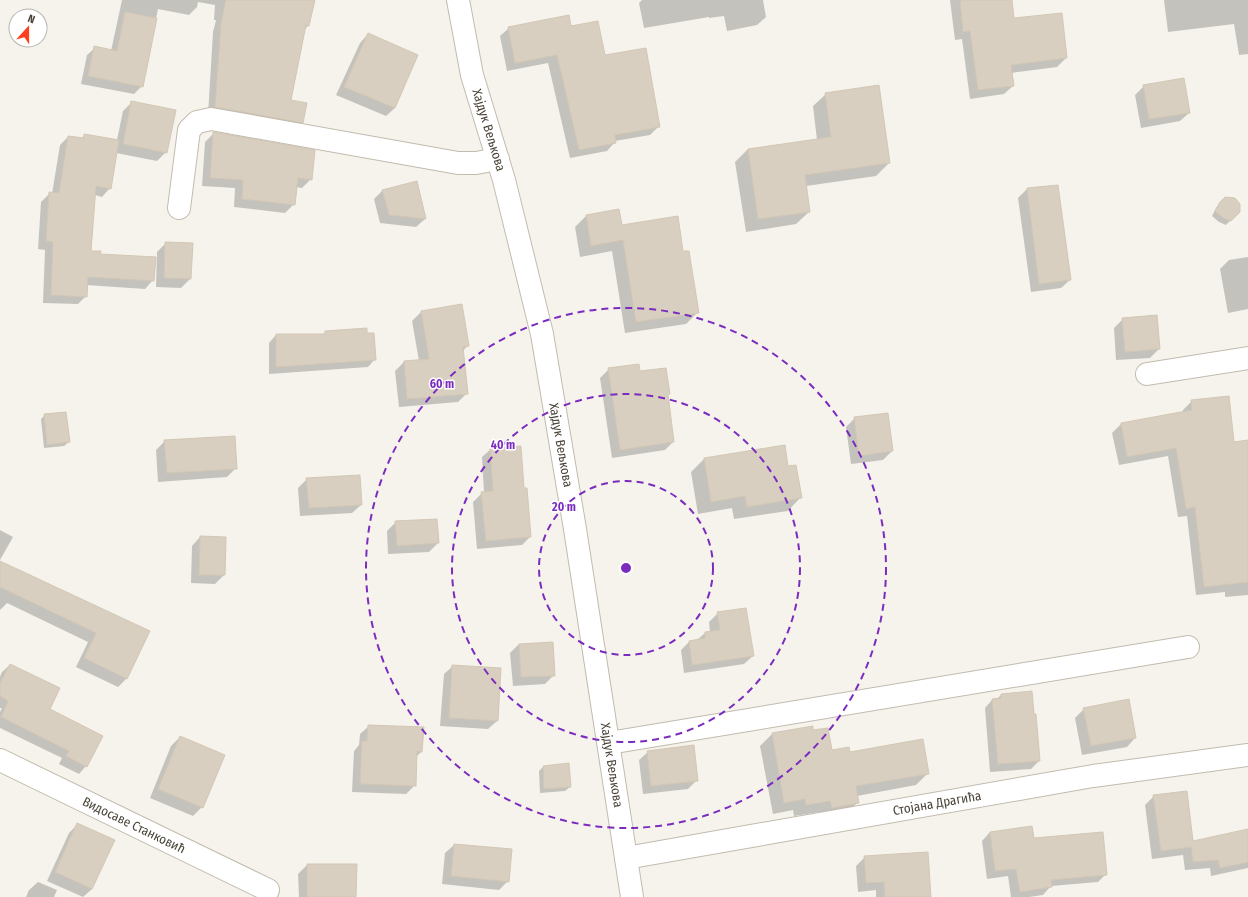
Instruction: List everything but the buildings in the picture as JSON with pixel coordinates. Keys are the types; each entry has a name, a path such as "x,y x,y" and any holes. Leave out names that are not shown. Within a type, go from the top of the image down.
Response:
{"street":[{"name":"Хајдук Вељкова","path":"458,0 472,75 504,180 542,334 576,529 632,897"},
{"path":"179,208 189,130 197,122 211,119 458,163 476,163 498,159"},
{"path":"1147,374 1248,358"},
{"path":"609,743 1188,646"},
{"name":"Стојана Драгића","path":"626,858 1093,776 1248,755"},
{"name":"Видосаве Станковић","path":"0,760 268,890"}]}
